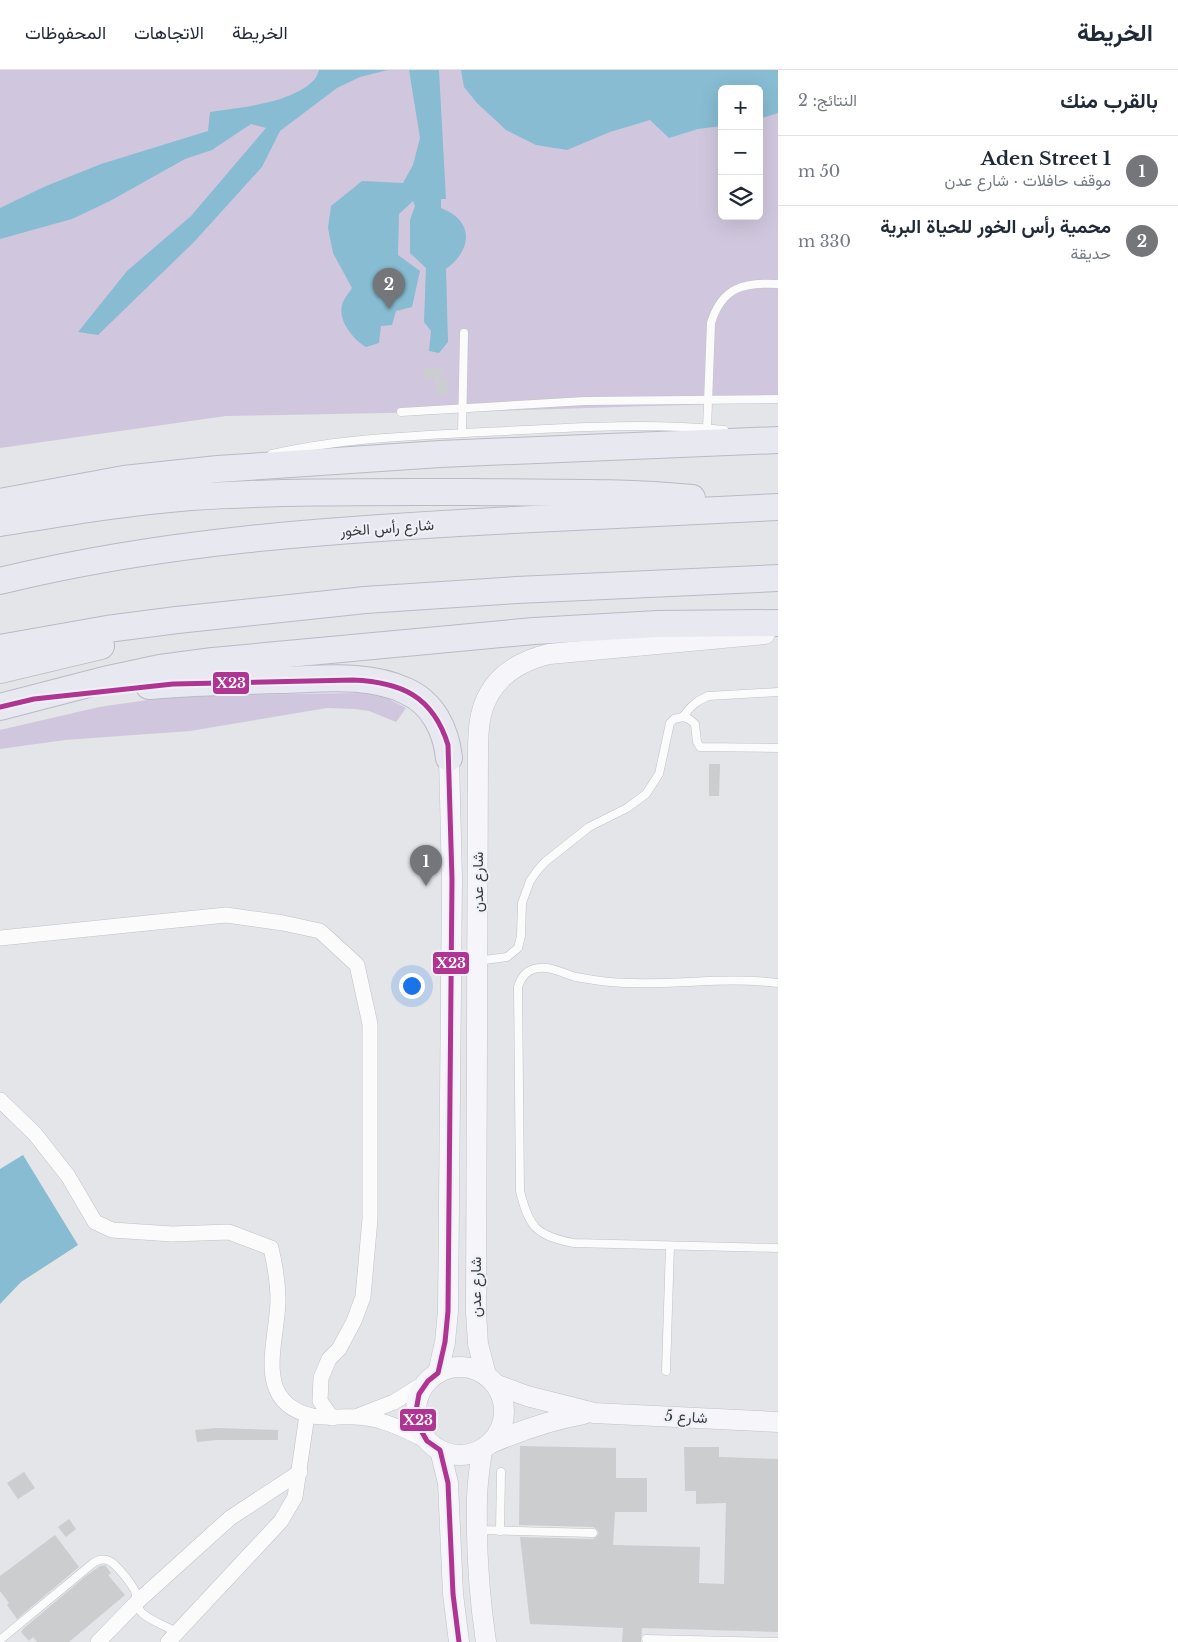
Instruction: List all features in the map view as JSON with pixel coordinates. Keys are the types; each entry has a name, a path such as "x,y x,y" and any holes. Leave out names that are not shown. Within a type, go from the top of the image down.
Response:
{"highway":[{"path":"0,502 124,480 218,469 459,453 778,438"},
{"path":"0,523 188,497 280,493 634,493 692,498 734,509"},
{"name":"شارع رأس الخور","path":"0,581 95,559 164,549 378,527 778,507"},
{"path":"0,648 107,629 177,620 440,594 778,578"},
{"path":"0,670 114,642 177,620"},
{"path":"0,707 104,680 160,668 269,655 534,631 658,624 778,623"},
{"path":"34,699 182,684 322,680 376,681 407,691 427,706 444,732 449,758"}],"street":[{"name":"شارع عدن","path":"491,1379 478,1344 476,1312 478,731 480,715 485,702 499,681 518,665 531,659 549,654 778,632"},
{"name":"شارع عدن","path":"433,1377 445,1342 448,1311 452,879 449,758"},
{"path":"0,938 226,915 283,923 320,931 357,964 370,1024 370,1219 363,1296 350,1328 339,1349 329,1359 321,1378 320,1401 332,1418"},
{"path":"0,1100 35,1134 68,1176 95,1222 112,1230 172,1234 229,1232 271,1248 277,1272 278,1301 272,1374 283,1402 307,1415 332,1418 357,1417 397,1427 454,1455 468,1455 487,1446 499,1433 504,1414 502,1395 491,1379 471,1368 454,1367 433,1377 394,1402 357,1417"},
{"path":"433,1377 419,1394 416,1410 418,1427 433,1446 448,1483 453,1594 459,1642"},
{"name":"شارع 5","path":"491,1379 536,1398 594,1413 778,1422"},
{"name":"شارع 5","path":"487,1446 524,1429 559,1419 594,1413"},
{"path":"172,1637 281,1522 295,1497 307,1415"},
{"path":"486,1642 480,1604 477,1498 487,1446"},
{"path":"98,1642 137,1602 230,1518 300,1472"}],"lane":[{"path":"707,429 711,323 717,308 728,295 742,286 758,283 778,284"},
{"path":"462,433 464,333"},
{"path":"400,412 585,401 778,399"},
{"path":"264,456 300,448 346,442 462,433 630,427 733,431"},
{"path":"742,432 778,438"},
{"path":"218,469 255,458"},
{"path":"683,717 693,704 708,696 778,692"},
{"path":"477,961 507,957 518,948 521,936 522,903 530,880 537,871 577,835 601,820 627,808 646,794 659,774 670,723 674,719 683,717 695,724 696,742 700,746 778,748"},
{"path":"778,984 717,980 611,982 575,976 540,967 528,972 520,981 518,994 520,1191 525,1213 536,1228 552,1239 574,1243 778,1248"},
{"path":"666,1371 670,1246"},
{"path":"500,1531 501,1472"},
{"path":"477,1530 593,1532"},
{"path":"0,1640 97,1560 104,1558 115,1564 133,1587 142,1613 172,1637"},
{"path":"646,1639 778,1642"}],"shaded area":[{"path":"0,70 778,70 778,402 494,411 226,416 0,448"},
{"path":"362,693 385,697 406,708 396,722 369,711 327,708 190,731 65,740 0,749 0,730 99,707 161,698 221,695"}],"water":[{"path":"319,70 388,70 360,77 337,88 280,131 262,167 194,242 98,335 78,332 127,271 191,216 266,128 251,124 212,150 185,159 110,201 72,219 0,239 0,208 46,186 101,164 208,131 210,112 265,103 292,94 314,80"},
{"path":"409,70 439,70 446,199 441,199 441,208 460,220 466,236 465,245 461,253 446,269 448,342 439,353 429,351 431,331 424,322 426,268 410,253 410,220 415,206 413,201 399,214 398,255 420,271 412,307 396,311 392,325 381,326 379,343 366,347 351,334 344,322 341,308 352,288 333,253 328,228 331,206 362,181 403,183 413,165 420,138"},
{"path":"461,70 778,70 778,113 763,118 763,85 718,85 718,126 698,129 669,138 650,120 610,132 567,150 536,145 506,130 477,103 464,87"},
{"path":"23,1155 78,1245 21,1282 0,1304 0,1169"}],"building":[{"path":"424,368 441,368 442,379 424,379"},
{"path":"436,380 448,380 448,395 436,395"},
{"path":"709,764 720,764 719,796 709,796"},
{"path":"217,1428 278,1430 278,1440 217,1440 197,1442 195,1430"},
{"path":"520,1446 616,1448 616,1478 647,1478 647,1512 615,1512 613,1545 700,1547 699,1583 724,1584 726,1503 696,1504 696,1491 685,1491 684,1447 719,1447 719,1457 778,1459 778,1632 642,1628 641,1642 622,1642 623,1628 530,1624 520,1537 593,1539 599,1533 593,1527 519,1525"},
{"path":"24,1472 35,1488 18,1499 7,1483"},
{"path":"69,1519 76,1529 66,1537 58,1527"},
{"path":"55,1535 79,1567 17,1619 0,1591 0,1576"},
{"path":"105,1565 111,1573 108,1575 125,1595 69,1642 37,1642 33,1637 29,1641 21,1632 24,1628 86,1576 100,1566"}],"transit line":[{"name":"X23","path":"0,707 34,699 173,684 353,680 386,684 413,695 434,714 442,728 448,745 452,879 448,1311 445,1342 438,1373 428,1381 419,1394 416,1411 419,1427 427,1441 440,1450 448,1483 453,1594 459,1642"}],"place":[{"name":"محمية رأس الخور للحياة البرية","path":"389,309"},
{"name":"Aden Street 1","path":"426,886"}]}
